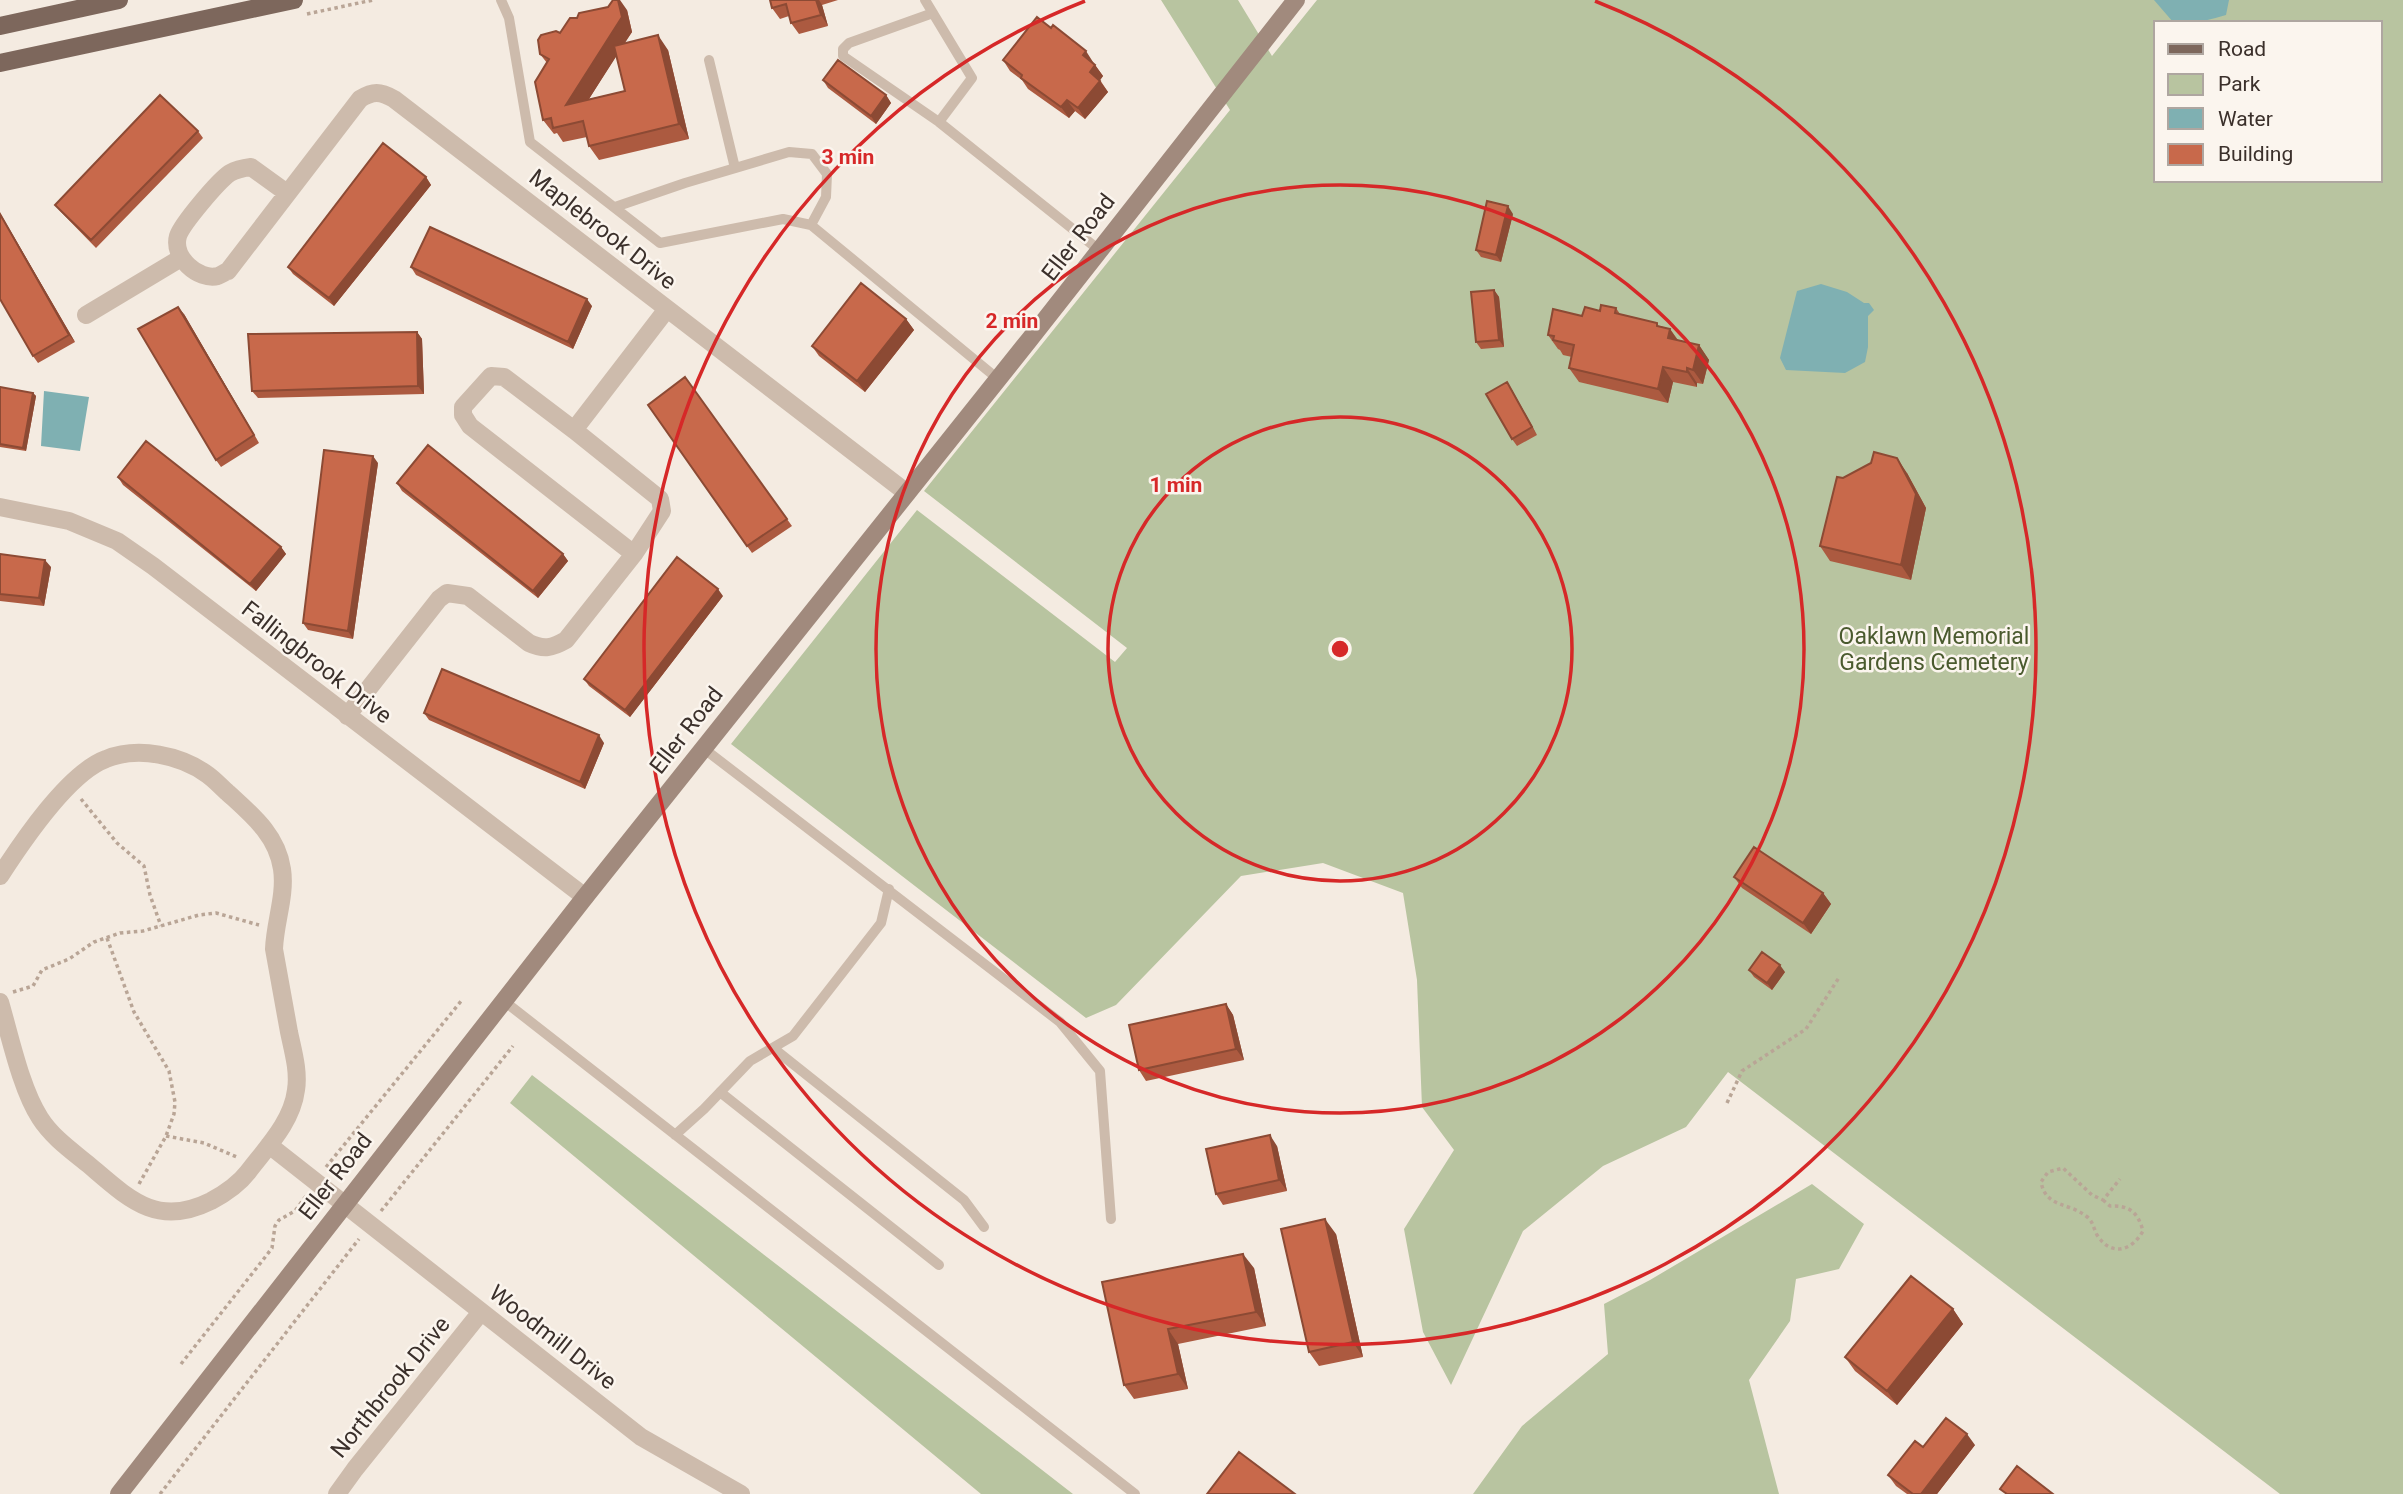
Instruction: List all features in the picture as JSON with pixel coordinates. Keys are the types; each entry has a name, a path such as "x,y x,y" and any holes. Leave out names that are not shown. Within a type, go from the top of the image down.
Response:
{"main road":[{"path":"0,26 119,0"},
{"path":"0,63 294,0"}],"street":[{"name":"Eller Road","path":"119,1494 584,897 998,379 1296,0"},
{"name":"Maplebrook Drive","path":"181,258 205,276 219,276 228,271 360,100 370,93 382,92 907,493"},
{"path":"86,315 181,258 178,251 178,234 209,194 230,174 251,167 287,193"},
{"path":"574,430 667,309"},
{"path":"347,716 439,599 447,593 468,597 529,643 540,648 552,648 566,640 634,554 662,511 662,504 646,487 574,430 504,377 491,376 463,407 463,415 470,426 634,554"},
{"name":"Fallingbrook Drive","path":"0,507 69,521 117,541 164,574 584,897"},
{"path":"0,876 72,782 105,759 145,753 176,759 208,775 260,823 276,848 282,870 282,892 274,948 297,1073 293,1107 285,1124 253,1166 241,1181 225,1194 192,1210 173,1213 146,1207 129,1197 53,1135 39,1117 30,1099 6,998"},
{"name":"Woodmill Drive","path":"269,1145 641,1437 741,1494"},
{"name":"Northbrook Drive","path":"337,1494 481,1312"}],"lane":[{"path":"501,0 509,18 530,142 660,243 783,219 811,225 998,379"},
{"path":"926,0 972,78 939,122"},
{"path":"933,13 849,43 843,56 939,122 1099,250"},
{"path":"709,60 735,168"},
{"path":"615,207 789,152 811,154 827,174 825,197 811,225"},
{"path":"703,748 1060,1022 1100,1071 1111,1219"},
{"path":"675,1135 750,1061 793,1036 881,923 888,889"},
{"path":"504,1002 1135,1494"},
{"path":"772,1048 964,1200 984,1227"},
{"path":"720,1093 939,1265"}],"path":[{"path":"72,782 117,843 145,866 150,895 161,926"},
{"path":"6,998 33,986 42,971 69,959 94,942 107,938 216,913 275,928"},
{"path":"107,938 134,1012 169,1071 175,1102 174,1114 166,1136 143,1178 129,1197"},
{"path":"1727,1103 1742,1071 1806,1029 1840,976"},
{"path":"330,1162 462,1000"},
{"path":"391,1199 513,1046"},
{"path":"166,1136 204,1143 227,1151 253,1166"},
{"path":"2063,1168 2092,1195 2103,1200 2110,1206 2120,1205 2132,1209 2140,1219 2143,1231 2137,1242 2127,1249 2115,1251 2104,1244 2091,1219 2067,1206 2052,1202 2043,1194 2041,1182 2048,1172 2063,1168"},
{"path":"2103,1200 2120,1179"},
{"path":"181,1364 272,1248 272,1235 279,1220 295,1211"},
{"path":"160,1494 346,1256"}],"green space":[{"name":"Oaklawn Memorial Gardens Cemetery","path":"1161,0 1238,0 1272,56 1317,0 2403,0 2403,1494 2280,1494 1728,1072 1686,1127 1603,1166 1523,1231 1451,1385 1423,1332 1404,1229 1454,1150 1422,1107 1417,980 1403,893 1323,863 1241,876 1116,1005 1086,1018 731,744 917,510 1115,662 1127,648 924,491 1230,110"},
{"path":"532,1075 1073,1494 981,1494 510,1103"},
{"path":"1812,1184 1864,1224 1839,1269 1796,1279 1790,1321 1749,1380 1779,1494 1473,1494 1522,1426 1608,1354 1604,1304 1650,1280"}],"water":[{"path":"2154,0 2229,0 2226,15 2204,21 2172,21"},
{"path":"1821,284 1847,292 1864,303 1869,303 1874,310 1868,316 1865,362 1845,373 1786,370 1780,358 1797,291"},
{"path":"44,391 89,397 80,451 41,446"}],"building":[{"path":"613,0 618,0 622,17 566,105 625,91 614,46 658,35 679,124 589,146 583,121 553,128 551,118 543,120 535,82 549,59 540,54 538,40 541,35 556,31 560,33 570,18 577,18 579,13 608,7"},
{"path":"770,0 816,0 821,15 791,23 786,4 772,8"},
{"path":"1037,17 1051,28 1053,25 1086,51 1083,55 1095,65 1090,72 1100,81 1078,108 1067,100 1061,107 1021,78 1022,75 1003,60"},
{"path":"838,60 886,95 871,116 823,80"},
{"path":"160,95 198,131 91,240 55,205"},
{"path":"383,143 426,177 329,298 288,267"},
{"path":"1487,201 1508,206 1496,255 1476,250"},
{"path":"0,214 69,335 33,356 0,299"},
{"path":"430,227 587,299 568,342 411,267"},
{"path":"861,283 906,319 857,381 812,346"},
{"path":"1494,290 1499,340 1476,342 1471,292"},
{"path":"1601,305 1616,308 1615,313 1657,323 1657,326 1670,329 1668,338 1699,345 1693,370 1687,368 1687,372 1663,367 1658,389 1569,368 1574,345 1553,340 1554,336 1548,335 1553,309 1582,316 1585,307 1600,311"},
{"path":"178,307 254,435 216,460 138,329"},
{"path":"417,332 418,386 252,391 248,334"},
{"path":"685,377 787,519 747,546 648,405"},
{"path":"1507,382 1532,427 1512,439 1486,394"},
{"path":"0,387 33,393 23,448 0,444"},
{"path":"146,441 281,547 250,584 118,477"},
{"path":"428,445 563,554 533,591 397,483"},
{"path":"324,450 373,456 348,631 303,623"},
{"path":"1874,452 1897,458 1916,494 1901,565 1820,546 1837,477 1843,478 1871,463"},
{"path":"0,554 45,560 39,598 0,594"},
{"path":"677,557 718,589 625,710 584,679"},
{"path":"442,669 599,735 580,782 424,713"},
{"path":"1754,847 1823,893 1803,923 1734,877"},
{"path":"1762,952 1780,965 1767,983 1749,970"},
{"path":"1226,1004 1236,1049 1139,1070 1129,1025"},
{"path":"1270,1135 1279,1180 1216,1194 1206,1149"},
{"path":"1325,1219 1353,1342 1309,1352 1281,1229"},
{"path":"1243,1254 1256,1312 1168,1329 1178,1374 1124,1385 1102,1282"},
{"path":"1911,1276 1953,1309 1887,1391 1845,1357"},
{"path":"1946,1418 1967,1434 1921,1494 1913,1494 1888,1475 1915,1441 1923,1447"},
{"path":"1239,1452 1295,1494 1207,1494"},
{"path":"2017,1466 2053,1494 2007,1494 2000,1489"}]}
